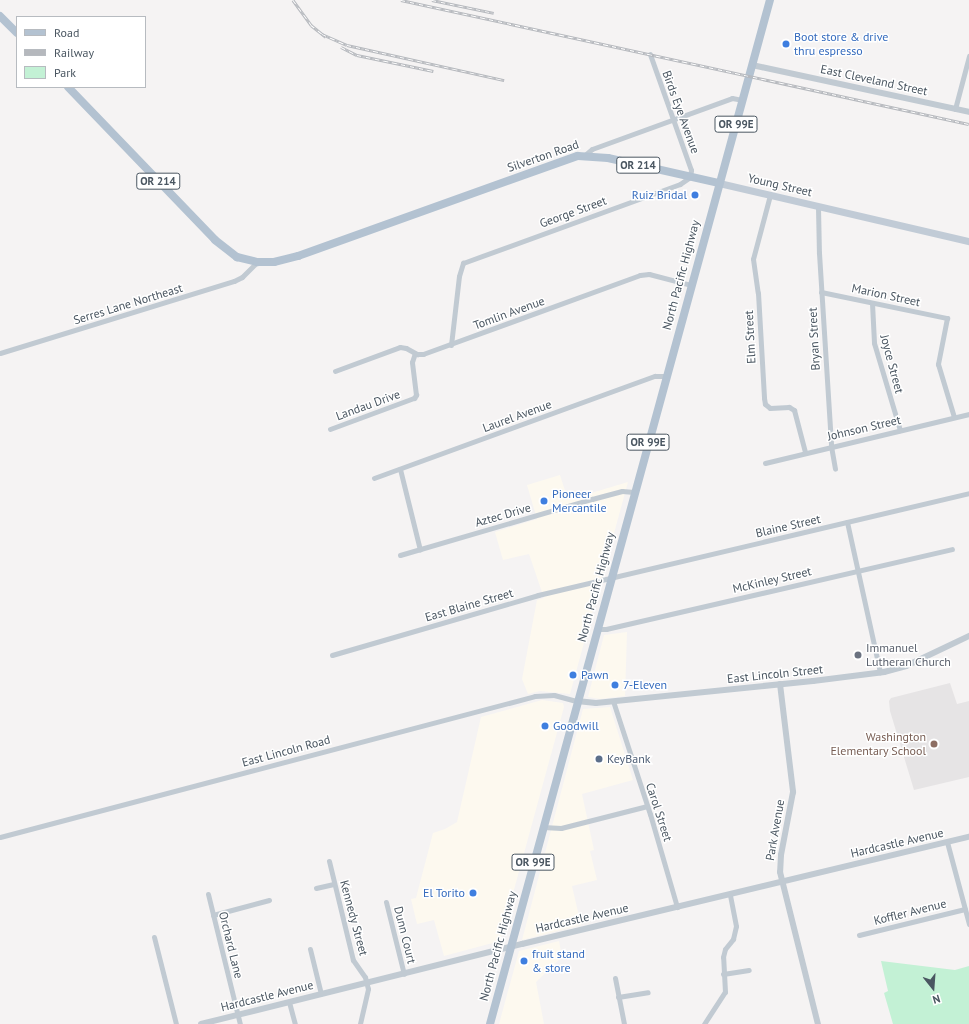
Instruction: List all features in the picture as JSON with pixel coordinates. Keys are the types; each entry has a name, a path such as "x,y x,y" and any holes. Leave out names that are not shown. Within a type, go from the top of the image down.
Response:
{"main road":[{"name":"OR 99E","path":"752,65 770,0"},
{"path":"0,16 16,33"},
{"name":"North Pacific Highway","path":"490,1024 634,492 752,65"},
{"name":"OR 214","path":"69,88 215,240 237,257 257,262"},
{"name":"Silverton Road","path":"257,262 281,261 350,238 569,158 585,155"},
{"name":"Young Street","path":"585,155 608,158 969,241"}],"street":[{"name":"Birds Eye Avenue","path":"650,54 691,170 690,177"},
{"path":"955,109 969,56"},
{"name":"East Cleveland Street","path":"752,65 969,112"},
{"name":"Silverton Road","path":"585,155 592,149 732,98 742,100"},
{"name":"George Street","path":"451,345 459,276 462,264 680,184 690,177"},
{"name":"Elm Street","path":"770,195 753,259 758,293 764,398 766,404 770,408 775,409 789,407 794,410 805,452"},
{"name":"Bryan Street","path":"818,207 817,223 831,446 835,469"},
{"name":"Serres Lane Northeast","path":"0,353 234,281 242,277 257,262"},
{"name":"Tomlin Avenue","path":"335,371 400,347 406,348 415,353 423,354 640,275 649,274 691,285"},
{"name":"Marion Street","path":"822,292 946,318 938,364 954,417"},
{"name":"Joyce Street","path":"872,303 874,342 900,430"},
{"name":"Landau Drive","path":"330,429 414,398 416,395 412,362 415,353"},
{"name":"Laurel Avenue","path":"374,478 655,376 666,376"},
{"name":"Johnson Street","path":"765,463 805,452 969,414"},
{"path":"400,469 420,550"},
{"name":"Aztec Drive","path":"400,555 592,499 622,491 634,492"},
{"name":"Blaine Street","path":"611,577 969,493"},
{"path":"847,522 880,672"},
{"name":"McKinley Street","path":"597,629 606,629 952,549"},
{"name":"East Blaine Street","path":"332,655 538,595 611,577"},
{"name":"East Lincoln Street","path":"577,701 588,703 613,701 880,672 906,666 969,636"},
{"name":"Park Avenue","path":"780,684 793,792 780,861 782,882 818,1024"},
{"name":"East Lincoln Road","path":"0,837 543,695 554,695 577,701"},
{"name":"Carol Street","path":"613,701 678,907"},
{"path":"543,827 556,828 647,806"},
{"name":"Hardcastle Avenue","path":"201,1024 510,947 969,837"},
{"path":"948,842 969,924"},
{"name":"Kennedy Street","path":"328,861 353,960 362,971 367,983"},
{"path":"316,888 334,884"},
{"name":"Orchard Lane","path":"208,894 240,1024"},
{"path":"704,1024 725,992 722,962 724,953 733,939 736,926 730,894"},
{"path":"213,915 269,900"},
{"name":"Dunn Court","path":"386,902 404,974"},
{"name":"Koffler Avenue","path":"860,935 965,909"},
{"path":"154,937 176,1024"},
{"path":"310,949 321,994"},
{"path":"723,974 749,970"},
{"path":"615,978 624,1024"},
{"path":"360,1024 368,994 367,983"},
{"path":"618,997 648,992"},
{"path":"289,1002 295,1024"}],"shaded area":[{"path":"560,475 568,500 628,482 570,694 540,691 528,694 522,679 537,600 544,598 529,554 503,560 495,532 537,519 527,485"},
{"path":"627,632 625,696 600,699 588,697 604,635"},
{"name":"Washington Elementary School","path":"950,683 957,704 969,701 969,777 914,790 890,711 889,701 891,698"},
{"path":"542,700 563,703 564,707 500,941 444,956 434,920 417,924 411,899 416,898 433,833 445,829 457,822 481,717"},
{"path":"610,707 633,780 582,794 594,850 590,851 597,880 572,886 581,925 522,940 583,709"},
{"path":"559,941 562,957 536,982 544,1024 499,1024 519,951"}],"green space":[{"path":"881,961 955,970 969,966 969,1024 893,1024 884,993 888,991"}],"railway":[{"path":"293,0 311,25 326,37"},
{"path":"401,0 969,124"},
{"path":"432,0 494,13"},
{"path":"322,34 347,45 504,80"},
{"path":"341,47 357,55 433,71"}],"place":[{"name":"Boot store & drive thru espresso","path":"786,44"},
{"name":"Ruiz Bridal","path":"695,195"},
{"name":"Pioneer Mercantile","path":"544,501"},
{"name":"Immanuel Lutheran Church","path":"858,655"},
{"name":"Pawn","path":"573,675"},
{"name":"7-Eleven","path":"615,685"},
{"name":"Goodwill","path":"545,726"},
{"name":"Washington Elementary School","path":"934,744"},
{"name":"KeyBank","path":"599,759"},
{"name":"El Torito","path":"473,893"},
{"name":"fruit stand & store","path":"524,961"}]}
